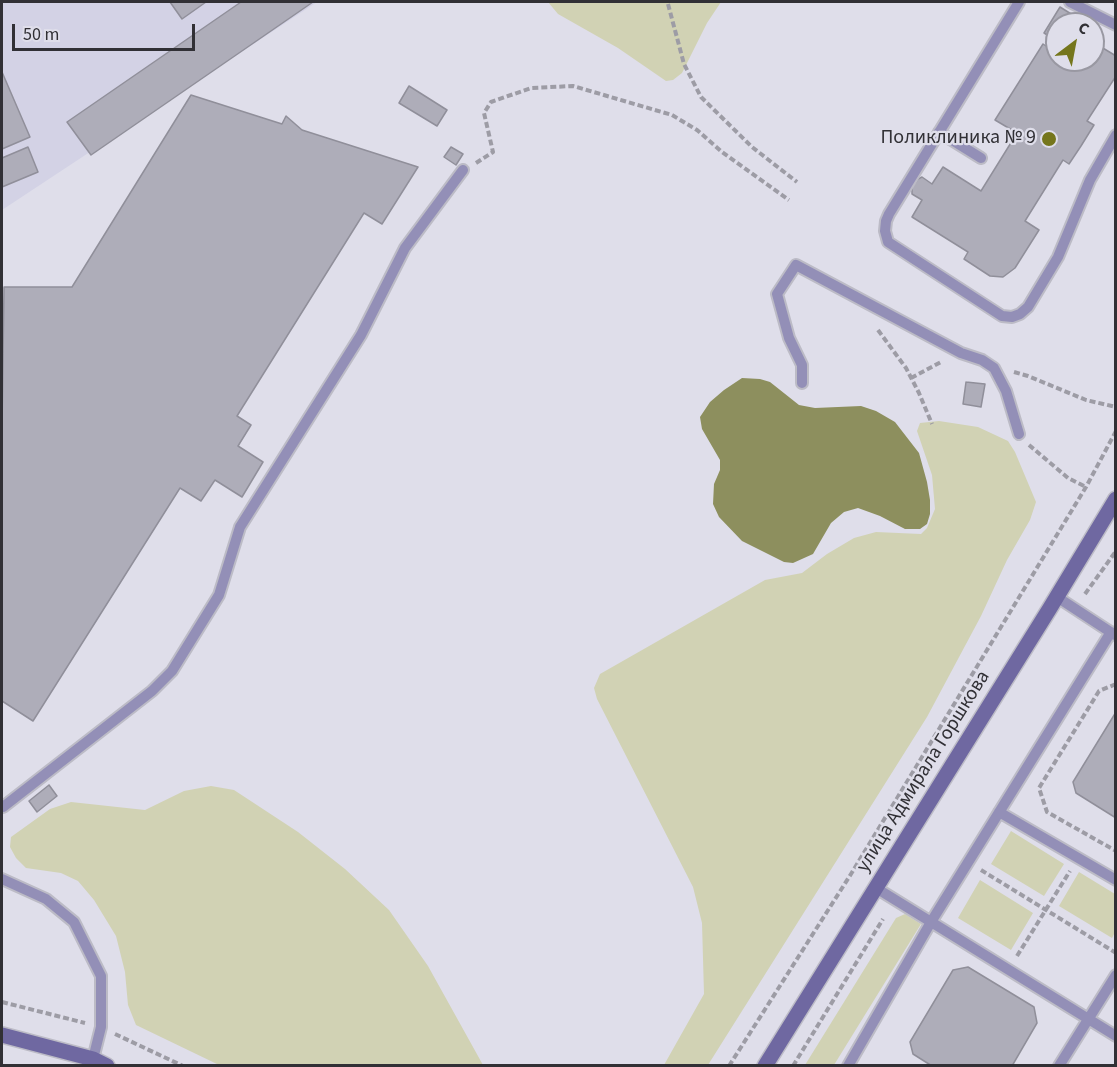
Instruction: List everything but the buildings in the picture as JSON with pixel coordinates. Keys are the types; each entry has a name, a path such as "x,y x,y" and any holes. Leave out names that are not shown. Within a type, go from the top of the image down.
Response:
{"main road":[{"name":"улица Адмирала Горшкова","path":"765,1065 1116,499"},
{"path":"2,1035 100,1062"}],"lane":[{"path":"1019,2 886,221 885,231 888,242 1002,316 1012,317 1020,314 1028,307 1058,257 1090,180 1116,135"},
{"path":"1070,2 1116,25"},
{"path":"939,132 981,158"},
{"path":"2,807 152,692 172,670 219,596 240,527 361,335 405,248 463,170"},
{"path":"802,383 802,365 789,338 777,294 796,265 961,353 982,360 994,368 1006,391 1019,434"},
{"path":"848,1065 931,922 1113,633 1057,597"},
{"path":"999,812 1116,880"},
{"path":"2,879 46,899 74,922 101,976 100,1062"},
{"path":"876,888 1116,1036"},
{"path":"1059,1065 1116,975"}],"path":[{"path":"668,4 684,64 701,97 752,147 796,182"},
{"path":"463,170 493,152 484,113 491,102 531,88 573,86 672,115 697,130 722,152 789,200"},
{"path":"876,327 911,378 932,424"},
{"path":"911,378 961,353"},
{"path":"994,368 1028,376 1086,400 1116,407"},
{"path":"729,1065 851,874 1086,487 1116,431"},
{"path":"1019,434 1032,449 1068,478 1086,487"},
{"path":"1075,608 1116,551"},
{"path":"1116,684 1099,691 1039,788 1047,812 1116,851"},
{"path":"968,862 1116,953"},
{"path":"1029,938 1060,886"},
{"path":"793,1065 894,899"}],"shaded area":[{"path":"2,2 317,2 2,210"},
{"path":"548,2 721,2 707,23 682,73 673,80 666,81 618,48 558,14"},
{"path":"742,378 770,382 799,405 815,408 861,406 876,411 895,422 919,453 930,500 927,524 920,529 905,529 858,508 844,512 831,523 813,554 793,563 784,562 742,541 719,517 713,504 714,484 720,470 720,460 702,429 700,417 710,402"},
{"path":"939,421 978,427 1008,441 1036,502 1030,520 1007,560 981,616 927,717 708,1065 664,1065 704,994 702,923 693,887 597,699 594,688 600,674 765,580 802,573 827,554 854,538 876,532 921,534 927,528 935,509 932,475 917,431 920,423"},
{"path":"211,786 234,790 298,832 345,869 389,910 428,966 483,1065 219,1065 136,1025 128,1005 125,972 116,936 94,900 78,881 61,873 26,868 16,858 10,847 11,837 50,809 71,802 145,810 184,791"},
{"path":"1011,831 1064,864 1044,896 991,864"},
{"path":"1079,872 1115,894 1115,932 1112,938 1059,906"},
{"path":"980,880 1033,913 1011,950 958,918"},
{"path":"905,914 921,924 834,1065 805,1065 896,918"}],"place":[{"name":"Поликлиника № 9","path":"1049,139"}]}
